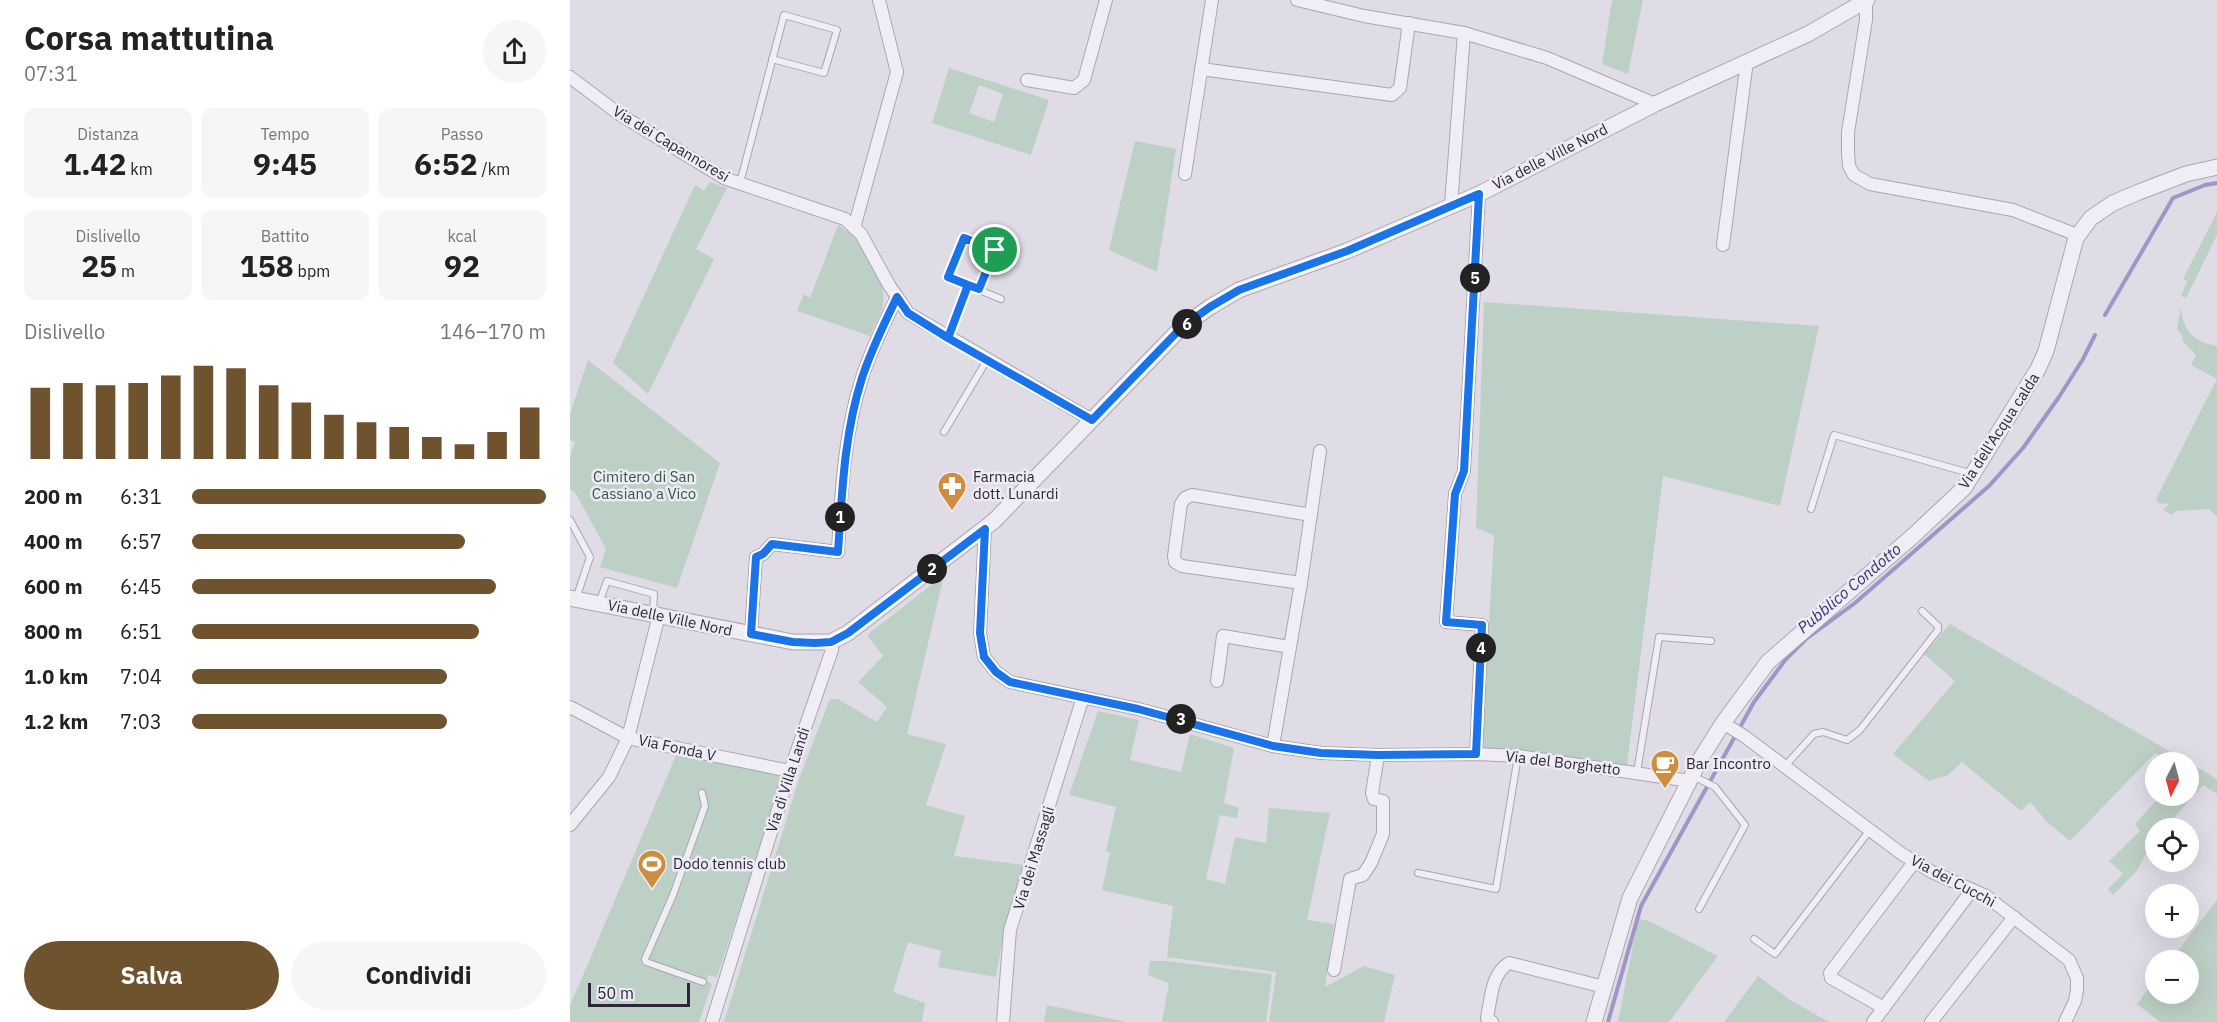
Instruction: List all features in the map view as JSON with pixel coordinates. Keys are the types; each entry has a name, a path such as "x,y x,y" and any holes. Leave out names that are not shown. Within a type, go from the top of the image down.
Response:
{"street":[{"path":"854,228 897,72 879,0"},
{"path":"1027,80 1074,88 1084,80 1106,0"},
{"path":"1185,174 1212,0"},
{"path":"1297,0 1364,16 1464,33 1547,58 1654,104"},
{"path":"1867,0 1866,20 1848,132 1849,166 1854,175 1870,184 2013,210 2077,235"},
{"name":"Via delle Ville Nord","path":"573,599 793,642 831,642 848,633 985,529 1182,327 1210,307 1239,290 1347,251 1479,194 1654,104 1808,34 1867,0"},
{"path":"1201,69 1392,95 1400,88 1408,23"},
{"path":"1451,205 1464,33"},
{"path":"1723,245 1747,61"},
{"name":"Via dei Capannoresi","path":"570,77 619,114 724,178 845,219 861,234 908,313 1092,420"},
{"name":"Via dell'Acqua calda","path":"1594,1022 1630,898 1723,723 1768,662 1914,535 1964,488 2038,369 2046,351 2077,235 2091,218 2113,203 2186,174 2217,167"},
{"path":"1476,754 1482,625 1446,622 1455,494 1464,471 1479,194"},
{"path":"751,634 756,557 763,554 772,544 838,552 842,485 851,423 861,379 897,297"},
{"path":"1273,746 1301,583 1320,451"},
{"path":"1301,583 1182,566 1175,562 1181,504 1185,498 1192,495 1311,515"},
{"name":"Via del Borghetto","path":"985,529 980,633 984,657 996,672 1010,682 1183,720 1273,746 1321,753 1518,756 1695,779"},
{"path":"570,825 609,777 628,738 656,615"},
{"path":"1217,681 1223,636 1290,647"},
{"name":"Via di Villa Landi","path":"712,1022 790,771 832,650 831,642"},
{"name":"Via dei Massagli","path":"1003,1022 1010,930 1083,697"},
{"name":"Via Fonda V","path":"570,707 628,738 790,771"},
{"name":"Via dei Cucchi","path":"1723,723 1915,861 1986,896 2069,960 2078,978 2075,1001 2065,1022"},
{"path":"1334,970 1350,879 1363,875 1383,834 1383,801 1374,799 1372,793 1378,755"},
{"path":"1884,1008 1831,978 1830,973 1915,861"},
{"path":"1873,1022 1972,890"},
{"path":"1931,1022 2014,917"},
{"path":"1492,1022 1487,1018 1494,982 1509,963 1604,987"}],"lane":[{"path":"740,184 772,59 784,15 837,30 824,73 772,59"},
{"path":"979,289 995,250 964,238 948,277 1001,299"},
{"path":"948,338 968,285"},
{"path":"944,432 987,360"},
{"path":"1811,509 1834,435 1973,474"},
{"path":"570,520 590,557 573,599"},
{"path":"599,603 607,581 654,594 656,615"},
{"path":"1785,767 1814,734 1823,732 1847,740 1860,730 1938,630 1938,626 1922,611"},
{"path":"1637,772 1659,637 1711,641"},
{"path":"1418,873 1496,889 1518,756"},
{"path":"1695,779 1716,787 1745,825 1700,909"},
{"path":"702,793 705,806 673,895 645,959 646,962 703,982"},
{"path":"1754,939 1775,954 1870,830"}],"green space":[{"path":"1612,0 1643,0 1628,74 1602,64"},
{"path":"949,68 1049,100 1031,155 932,123","holes":["979,85 1003,94 994,122 969,113"]},
{"path":"1135,141 1176,149 1157,272 1109,250"},
{"path":"710,182 727,188 696,249 714,259 648,394 613,363 695,185 704,191"},
{"path":"2217,212 2217,235 2186,298 2181,296 2187,281 2183,279"},
{"path":"838,225 856,239 864,249 877,270 881,282 883,305 870,336 797,311 804,294 810,298"},
{"path":"1484,302 1819,326 1780,506 1663,476 1627,765 1482,749 1494,535 1476,528"},
{"path":"2181,307 2184,323 2191,334 2202,342 2217,346 2217,379 2191,365 2196,355 2182,340 2183,337 2177,329"},
{"name":"Cimitero di San Cassiano a Vico","path":"588,360 720,463 677,588 600,567 606,549 575,492 570,489 570,457 575,442 570,440 570,414"},
{"path":"2217,379 2217,516 2208,509 2176,511 2172,515 2163,510 2169,504 2158,503 2156,499"},
{"path":"944,575 907,734 946,744 926,805 965,816 954,856 1024,865 1004,931 996,977 938,967 941,951 908,942 893,992 925,1003 922,1022 724,1022 799,779 830,699 838,699 877,722 887,707 858,682 883,656 867,635"},
{"path":"1950,624 2171,752 2145,752 2145,763 2070,841 2047,822 2030,802 2021,811 1962,762 1948,775 1929,781 1893,754 1955,681 1924,654"},
{"path":"1098,711 1139,720 1130,760 1181,772 1190,734 1234,748 1224,803 1239,808 1237,818 1220,815 1206,879 1225,884 1235,837 1266,843 1269,808 1330,813 1307,920 1334,924 1325,987 1364,966 1395,975 1384,1022 1269,1022 1276,972 1167,957 1173,906 1102,890 1110,853 1106,851 1116,807 1069,795"},
{"name":"Dodo tennis club","path":"677,753 782,775 782,781 717,977 708,975 707,981 712,984 699,1022 570,1022 570,1006"},
{"path":"2199,768 2217,779 2217,794 2203,785 2199,790"},
{"path":"2151,806 2184,806 2174,818 2145,818 2145,855 2137,871 2113,895 2108,889 2123,874 2109,861 2140,831 2135,824"},
{"path":"2217,900 2217,1022 2160,1022 2137,1004 2145,993 2145,1004 2199,1004 2199,950 2179,950 2188,938 2199,938 2199,923"},
{"path":"1638,919 1649,921 1718,956 1669,1022 1618,1022"},
{"path":"1150,961 1167,961 1270,974 1272,976 1266,1022 1162,1022 1169,983 1148,975"},
{"path":"1758,976 1790,1000 1829,1022 1724,1022"},
{"path":"1047,1005 1126,1022 1044,1022"}],"waterway":[{"name":"Pubblico Condotto","path":"2105,315 2173,198 2205,185 2217,183"},
{"name":"Pubblico Condotto","path":"1608,1022 1641,906 1754,702 1786,659 1806,639 1855,603 1989,486 2023,448 2059,397 2095,335"}],"place":[{"name":"Farmacia dott. Lunardi","path":"952,512"},
{"name":"Bar Incontro","path":"1665,790"},
{"name":"Dodo tennis club","path":"652,890"}],"route":[{"path":"995,250 964,238 948,277 968,285 948,338 1092,420 1182,327 1239,290 1347,251 1479,194 1464,471 1455,494 1446,622 1482,625 1476,754 1321,753 1273,746 1138,709 1010,682 996,672 984,657 980,633 985,529 848,633 831,642 793,642 751,634 756,557 763,554 772,544 838,552 842,485 851,423 861,379 897,297 908,313 948,338 968,285 979,289 995,250"}]}
